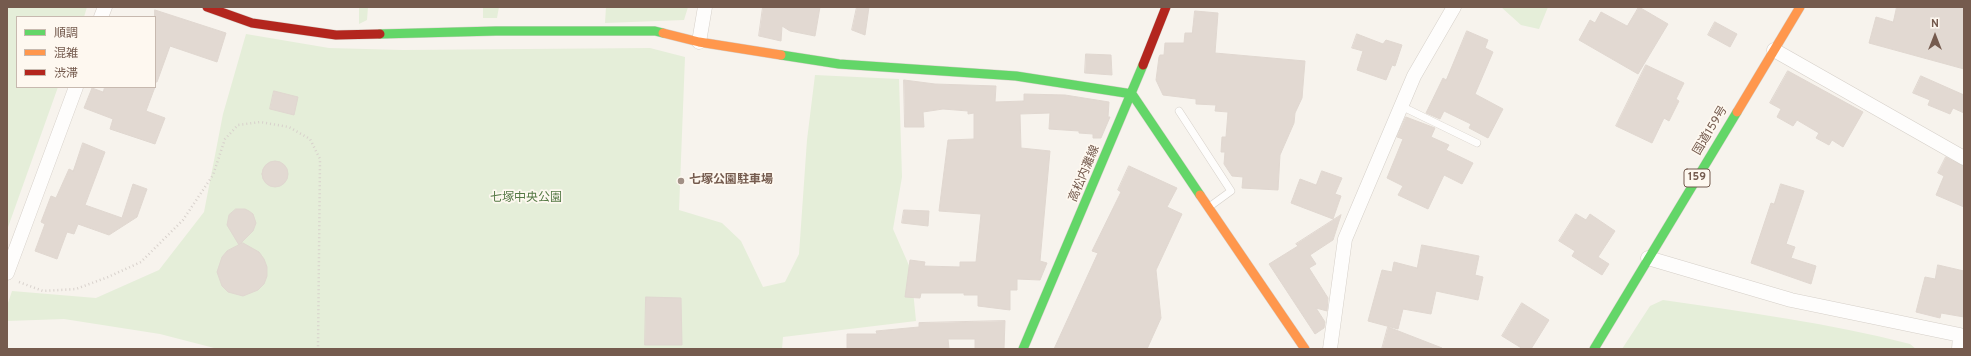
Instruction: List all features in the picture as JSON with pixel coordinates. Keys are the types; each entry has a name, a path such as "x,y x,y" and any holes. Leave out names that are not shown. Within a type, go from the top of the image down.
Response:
{"main road":[{"path":"208,7 252,23 336,35 496,31 655,31 699,42 839,64 1016,76 1132,94 1305,349"},
{"name":"高松内灘線","path":"1023,349 1132,94 1166,7"},
{"name":"国道159号","path":"1594,349 1800,7"}],"street":[{"path":"699,42 705,7"},
{"path":"1330,349 1345,239 1414,76 1454,7"},
{"path":"1774,50 1964,158"},
{"path":"11,277 76,88"},
{"path":"1648,258 1791,300 1960,335 1959,349"}],"lane":[{"path":"1401,106 1477,143"},
{"path":"1178,111 1231,191 1209,207"}],"path":[{"path":"11,277 43,291 76,289 141,262 183,220 213,175 225,139 238,125 260,122 289,127 310,139 320,159 318,349"}],"green space":[{"path":"7,7 87,7 84,16 16,16 16,88 58,88 7,230"},
{"path":"359,7 368,7 367,20 359,24"},
{"path":"483,7 499,7 497,18 483,18"},
{"path":"606,7 688,7 684,20 605,23"},
{"path":"1501,7 1548,7 1539,29 1521,25"},
{"name":"七塚中央公園","path":"246,34 329,48 403,50 650,48 685,57 679,210 722,223 741,241 763,287 785,282 799,254 807,140 815,75 899,79 902,177 893,229 911,270 916,321 783,337 782,349 218,349 160,334 64,319 7,321 7,306 12,291 96,298 159,270 204,212 223,114"},
{"path":"1663,300 1849,330 1910,344 1916,349 1622,349 1650,306"}],"building":[{"path":"763,7 820,7 815,36 790,31 782,26 781,41 759,36"},
{"path":"857,7 869,7 865,35 852,30"},
{"path":"1639,7 1668,24 1638,74 1579,40 1590,20 1595,23 1601,12 1627,26"},
{"path":"1897,7 1964,7 1964,69 1869,43 1876,17 1893,22"},
{"path":"155,10 226,33 217,62 170,46 156,82"},
{"path":"1195,11 1218,13 1215,53 1305,61 1302,98 1295,113 1294,123 1280,155 1278,190 1242,188 1243,177 1232,176 1224,164 1225,152 1221,152 1222,137 1226,137 1228,112 1215,111 1216,105 1196,104 1196,99 1163,95 1156,80 1159,57 1160,55 1164,55 1165,43 1184,43 1185,33 1192,33"},
{"path":"1715,22 1737,34 1730,47 1708,35"},
{"path":"1467,31 1488,40 1485,48 1493,52 1475,94 1503,109 1488,138 1469,128 1471,124 1444,111 1440,119 1426,113 1443,78 1446,80"},
{"path":"1357,34 1383,44 1386,40 1402,45 1395,66 1392,65 1386,80 1357,70 1363,51 1352,48"},
{"path":"1086,54 1111,55 1112,75 1085,73"},
{"path":"1646,65 1684,83 1676,99 1679,101 1669,121 1664,118 1652,143 1616,126"},
{"path":"1788,71 1863,112 1843,147 1832,140 1829,145 1816,138 1819,133 1797,120 1793,126 1777,117 1781,109 1770,103"},
{"path":"1921,76 1964,95 1964,113 1953,108 1950,114 1928,105 1930,100 1913,93"},
{"path":"904,80 935,84 996,86 995,102 1024,101 1024,94 1065,95 1109,102 1108,117 1110,117 1101,138 1093,138 1093,134 1079,133 1079,131 1049,129 1050,113 1020,114 1021,148 1050,151 1040,261 1047,263 1040,280 1017,279 1017,290 1010,290 1010,310 978,306 978,295 964,295 964,293 921,293 920,298 905,297 910,260 925,262 924,266 960,267 960,262 976,262 981,214 939,211 948,140 974,139 974,113 968,114 968,111 943,109 923,112 924,127 905,127"},
{"path":"92,88 103,92 105,88 155,88 146,111 165,118 155,144 110,129 113,119 84,108"},
{"path":"274,91 298,97 294,115 270,109"},
{"path":"1406,117 1435,128 1431,137 1449,145 1446,150 1473,163 1462,184 1444,175 1428,209 1398,195 1403,186 1387,178 1403,139 1397,137"},
{"path":"83,143 105,152 85,205 122,218 133,184 147,189 137,217 109,235 78,224 74,234 67,232 57,259 35,251 45,224 41,222 51,196 56,198 69,169 73,171"},
{"path":"1946,157 1964,166 1964,207 1936,195 1944,176 1938,173"},
{"path":"275,161 284,165 288,174 284,183 275,187 266,183 262,174 266,165"},
{"path":"1129,166 1177,188 1167,207 1182,214 1156,270 1161,318 1147,349 1054,349 1098,253 1092,251 1121,192 1118,190"},
{"path":"1322,171 1342,178 1335,194 1341,196 1333,219 1291,203 1300,179 1316,185"},
{"path":"1781,184 1804,191 1786,244 1795,247 1791,258 1816,266 1811,284 1751,263 1771,203 1774,204"},
{"path":"236,209 245,209 249,211 253,214 256,223 253,231 239,245 227,225 229,215"},
{"path":"904,210 929,211 928,226 902,223"},
{"path":"1576,214 1586,220 1590,214 1615,231 1598,257 1609,264 1602,275 1572,256 1575,251 1559,241"},
{"path":"1341,215 1333,240 1310,255 1316,264 1309,268 1328,298 1327,311 1316,308 1325,322 1324,328 1315,334 1269,264 1298,246 1296,244"},
{"path":"243,243 259,252 267,267 267,276 264,284 258,290 243,296 228,292 222,286 217,272 222,257 227,251"},
{"path":"1422,245 1479,256 1475,275 1483,277 1478,300 1436,291 1431,314 1403,309 1398,329 1368,321 1382,270 1392,272 1394,262 1417,268"},
{"path":"1938,265 1964,271 1964,317 1941,313 1940,318 1916,312 1925,277 1935,279"},
{"path":"646,297 681,298 682,345 645,345"},
{"path":"1522,303 1549,320 1531,349 1523,349 1502,336"},
{"path":"1005,321 1004,349 975,349 975,339 948,339 949,349 847,349 847,334 877,334 876,331 919,327 919,323"},
{"path":"1388,327 1442,348 1442,349 1382,349"}],"traffic: fast":[{"path":"380,34 496,31 655,31 663,33"},
{"path":"781,55 839,64 1016,76 1132,94 1200,195"},
{"path":"1023,349 1143,65"},
{"path":"1594,349 1737,112"}],"traffic: slow":[{"path":"1737,112 1800,7"},
{"path":"663,33 699,42 781,55"},
{"path":"1200,195 1305,349"}],"traffic: jam":[{"path":"207,7 252,23 336,35 380,34"},
{"path":"1143,65 1166,7"}],"place":[{"name":"七塚公園駐車場","path":"681,181"}]}
